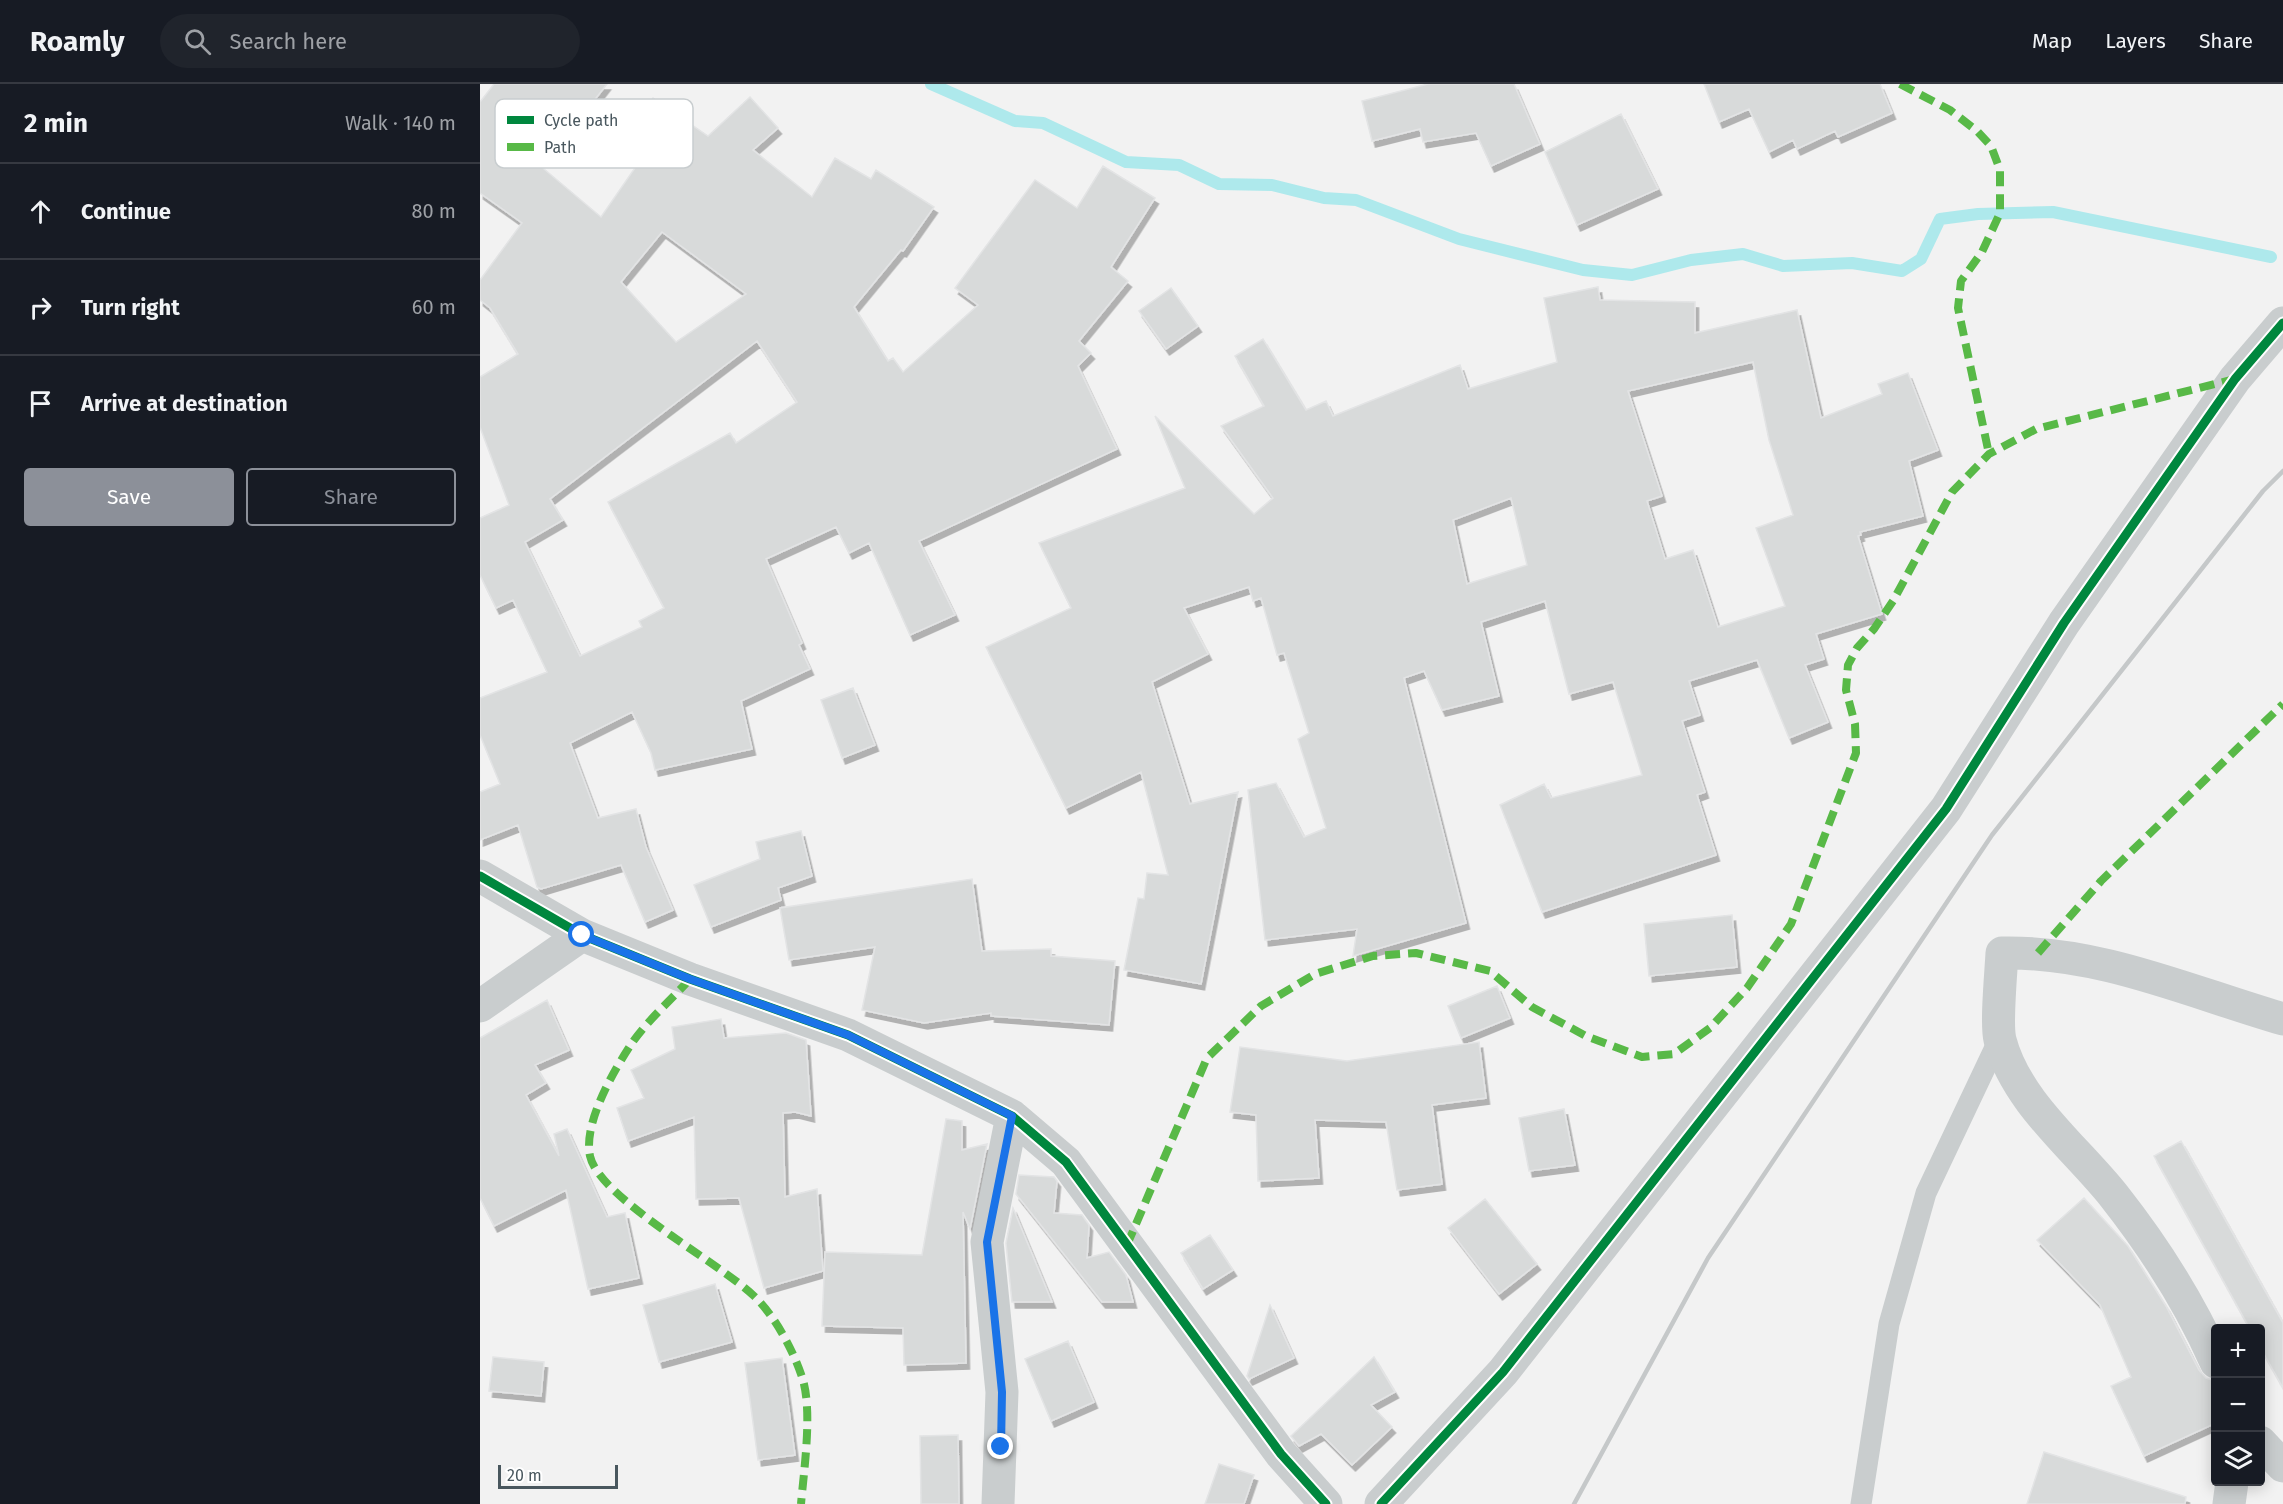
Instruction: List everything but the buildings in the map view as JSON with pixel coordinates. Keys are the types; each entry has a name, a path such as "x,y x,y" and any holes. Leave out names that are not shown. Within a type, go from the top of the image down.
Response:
{"street":[{"path":"1381,1504 1503,1372 1946,809 2064,623 2235,379 2283,323"},
{"path":"480,876 582,935 690,979 848,1035 1012,1116 1066,1162 1274,1445 1326,1504"},
{"path":"480,1006 582,935"},
{"path":"2211,1351 2197,1320 2164,1263 2113,1194 2060,1136 2020,1084 1999,1038 2002,953 2038,953 2108,965 2156,977 2219,1001 2283,1019"},
{"path":"998,1504 1002,1392 987,1242 1012,1116"},
{"path":"2265,1447 2283,1466"},
{"path":"2229,1504 2231,1486"}],"lane":[{"path":"1861,1504 1889,1324 1926,1193 1999,1038"}],"waterway":[{"path":"931,84 1015,121 1043,123 1126,162 1179,165 1219,184 1272,185 1324,198 1356,200 1459,239 1583,270 1632,275 1691,260 1743,254 1783,266 1852,263 1902,271 1921,259 1940,219 1978,214 2053,212 2271,257"}],"railway":[{"path":"1574,1504 1708,1258 1992,835 2263,491 2283,471"}],"marked path":[{"path":"1900,84 1950,110 1977,131 1991,146 2000,170 2000,213 1982,252 1961,281 1958,308 1989,454"},
{"path":"1127,1245 1207,1058 1261,1006 1315,974 1373,956 1416,953 1490,971 1532,1007 1586,1036 1642,1057 1674,1054 1710,1028 1747,988 1791,924 1856,753 1855,724 1846,690 1848,665 1857,648 1874,629 1893,601 1952,492 1989,454 2036,429 2235,379"},
{"path":"2038,953 2101,881 2283,704"},
{"path":"690,979 652,1018 617,1067 595,1113 589,1143 590,1156 598,1173 637,1210 738,1282 754,1296 769,1313 782,1334 802,1377 807,1405 807,1439 801,1504"}],"cycle path":[{"path":"1381,1504 1503,1372 1946,809 2064,623 2235,379 2283,323"},
{"path":"480,876 582,935 690,979 848,1035 1012,1116 1066,1162 1281,1454 1326,1504"}],"route":[{"path":"582,935 690,979 848,1035 1012,1116 987,1242 1002,1392 1001,1447"}]}
